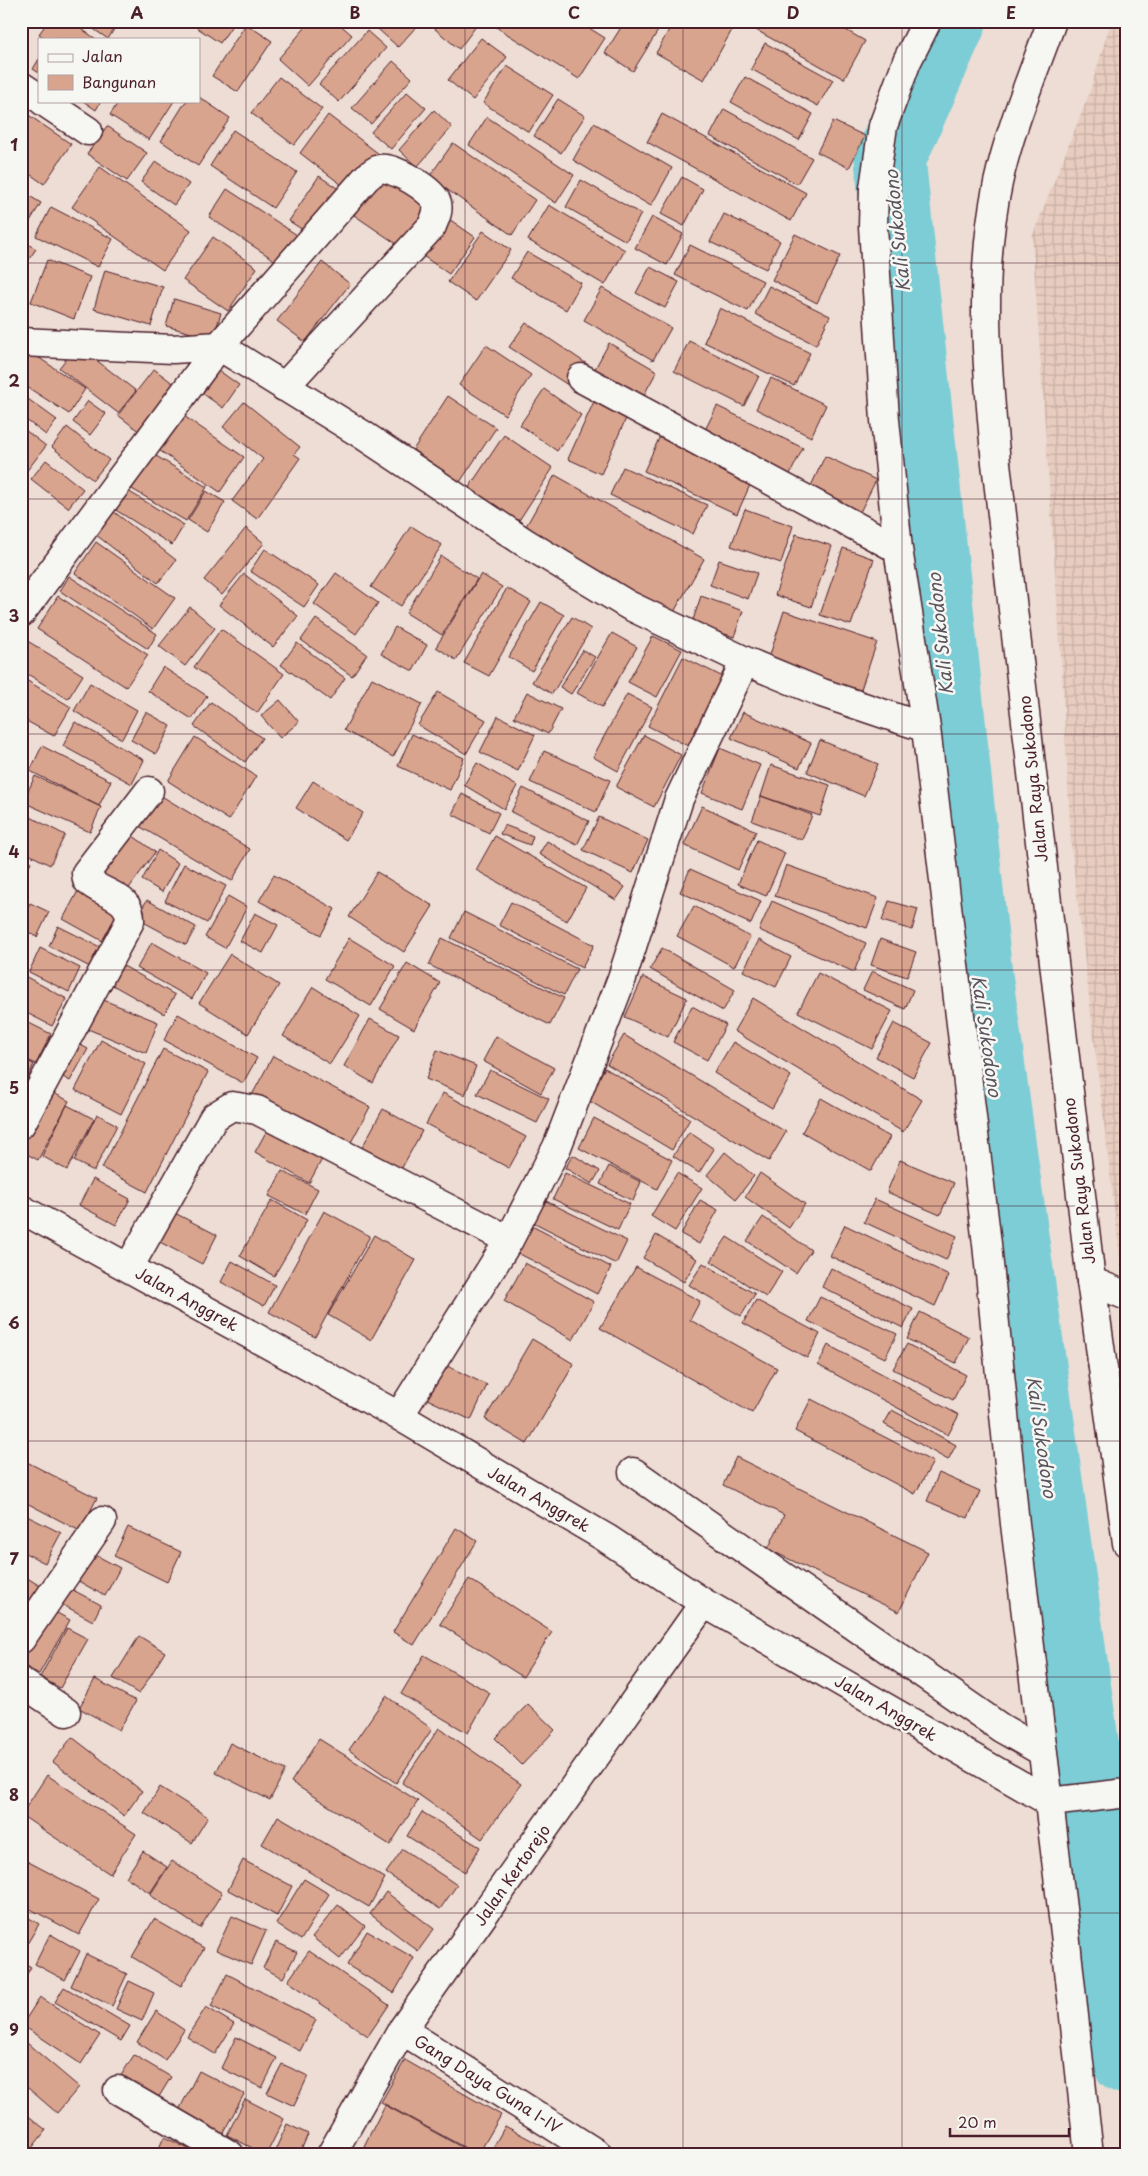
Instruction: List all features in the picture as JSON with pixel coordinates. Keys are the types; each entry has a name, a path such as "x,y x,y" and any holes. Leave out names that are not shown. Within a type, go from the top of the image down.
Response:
{"street":[{"path":"927,21 907,61 883,126 874,188 873,226 885,420 898,549 926,728 987,1244 1015,1524 1044,1752 1057,1802 1089,2155"},
{"name":"Jalan Raya Sukodono","path":"1052,21 1017,118 998,182 989,240 986,318 988,376 996,463 1091,1281 1127,1543"},
{"path":"21,86 38,97"},
{"path":"44,102 88,131"},
{"path":"21,613 219,346 366,177 379,169 393,169 431,194 437,202 438,212 432,226 284,388"},
{"path":"21,342 173,349 219,346 284,388 363,435 524,542 628,605 745,661 822,693 926,728"},
{"path":"581,378 898,549"},
{"path":"399,1416 509,1240 557,1147 622,978 680,800 745,661"},
{"path":"21,1124 130,921 131,911 127,904 94,887 87,880 86,873 149,791"},
{"path":"129,1267 214,1117 232,1106 258,1110 509,1240"},
{"name":"Jalan Anggrek","path":"21,1209 399,1416 606,1538 704,1603 1057,1802"},
{"path":"1091,1281 1127,1296"},
{"path":"633,1472 1001,1728 1044,1752"},
{"path":"21,1638 102,1521"},
{"name":"Jalan Kertorejo","path":"331,2155 402,2030 704,1603"},
{"path":"21,1682 66,1712"},
{"path":"1057,1802 1126,1793"},
{"name":"Gang Daya Guna I-IV","path":"402,2030 599,2155"},
{"path":"118,2090 230,2155"}],"shaded area":[{"path":"1111,21 1127,21 1127,1316 1071,846 1062,672 1032,237 1089,94"}],"building":[{"path":"48,21 70,21 95,38 45,38 39,34"},
{"path":"82,21 119,21 109,38"},
{"path":"187,21 235,21 220,43"},
{"path":"311,21 336,21 352,35 308,86 278,59"},
{"path":"369,21 410,21 416,27 398,47"},
{"path":"441,21 480,21 459,49 435,29"},
{"path":"499,21 578,21 605,38 579,79 496,27"},
{"path":"598,21 613,21 609,28"},
{"path":"625,21 664,21 633,71 605,53"},
{"path":"674,21 737,21 704,80 656,53"},
{"path":"761,21 830,21 865,41 844,79 756,30"},
{"path":"246,24 272,41 238,92 212,76"},
{"path":"367,31 386,48 339,102 319,84"},
{"path":"481,38 507,57 473,100 448,80"},
{"path":"765,43 833,80 818,106 751,69"},
{"path":"38,61 38,72 33,69"},
{"path":"393,61 412,78 371,124 352,108"},
{"path":"507,66 553,95 529,132 483,103"},
{"path":"279,77 322,109 294,145 251,113"},
{"path":"745,77 813,114 799,140 731,102"},
{"path":"407,92 426,108 391,149 371,132"},
{"path":"200,98 230,118 198,166 161,141 185,102 200,102"},
{"path":"558,99 585,116 561,153 534,136"},
{"path":"84,102 100,102 96,110"},
{"path":"118,102 173,102 149,140 110,115"},
{"path":"724,109 812,158 797,184 710,136"},
{"path":"21,110 71,144 44,184 21,168"},
{"path":"434,110 452,127 417,167 399,150"},
{"path":"662,114 806,193 791,221 647,142"},
{"path":"328,115 379,154 351,192 300,153"},
{"path":"487,117 574,175 556,203 469,145"},
{"path":"833,121 865,136 849,168 817,152"},
{"path":"594,123 672,168 651,206 573,160"},
{"path":"107,126 147,153 127,181 87,154"},
{"path":"233,130 297,172 273,208 210,166"},
{"path":"453,143 535,200 512,235 429,177"},
{"path":"156,161 189,184 174,205 141,182"},
{"path":"100,167 191,230 163,270 72,207"},
{"path":"383,173 429,206 401,247 354,215"},
{"path":"319,176 343,192 314,237 289,221"},
{"path":"682,177 703,189 684,226 661,214"},
{"path":"581,180 641,214 626,241 566,207"},
{"path":"227,189 303,239 285,267 209,217"},
{"path":"21,191 41,203 27,226 21,222"},
{"path":"549,205 625,250 605,285 528,240"},
{"path":"51,207 113,239 98,267 36,236"},
{"path":"724,214 780,241 766,269 710,242"},
{"path":"652,217 683,234 667,265 635,248"},
{"path":"449,219 475,237 449,274 423,256"},
{"path":"483,231 511,250 476,301 448,282"},
{"path":"795,234 840,256 817,303 772,280"},
{"path":"213,237 257,268 228,311 183,280"},
{"path":"21,240 36,249 22,269 21,268"},
{"path":"690,245 763,281 748,311 675,275"},
{"path":"527,252 581,283 566,310 511,278"},
{"path":"47,260 90,277 74,319 31,302"},
{"path":"322,262 350,284 305,342 277,321"},
{"path":"650,267 679,282 665,308 636,293"},
{"path":"105,270 163,287 151,326 94,309"},
{"path":"769,286 830,316 816,345 755,314"},
{"path":"602,288 671,328 653,360 584,320"},
{"path":"174,299 221,313 213,339 166,326"},
{"path":"720,308 810,353 794,386 704,342"},
{"path":"526,323 587,364 571,387 509,347"},
{"path":"689,341 759,376 744,406 674,371"},
{"path":"609,343 657,371 640,402 592,374"},
{"path":"77,345 136,391 118,413 59,368"},
{"path":"486,345 531,375 505,415 459,385"},
{"path":"32,353 85,389 69,414 21,383 21,369"},
{"path":"211,365 239,385 223,408 195,388"},
{"path":"154,369 182,390 145,436 118,415"},
{"path":"771,378 826,405 811,437 756,409"},
{"path":"544,389 581,415 557,451 520,425"},
{"path":"21,394 57,420 46,435 21,416"},
{"path":"448,396 496,428 460,482 413,450"},
{"path":"595,399 628,414 601,474 568,459"},
{"path":"88,401 106,414 90,435 73,422"},
{"path":"244,402 300,447 294,454 300,458 257,519 232,501 263,459 223,427"},
{"path":"717,406 803,448 790,474 704,432"},
{"path":"178,412 244,457 220,492 153,446"},
{"path":"21,427 46,446 25,473 21,471"},
{"path":"67,427 109,460 93,480 52,447"},
{"path":"661,434 754,476 737,514 644,471"},
{"path":"504,435 553,468 516,525 466,492"},
{"path":"148,451 207,487 186,521 127,486"},
{"path":"825,456 876,480 860,512 810,488"},
{"path":"46,460 83,489 68,508 31,479"},
{"path":"623,467 707,505 693,534 610,495"},
{"path":"555,475 704,559 670,619 521,535"},
{"path":"118,485 184,525 172,545 106,504"},
{"path":"206,491 225,502 207,532 188,520"},
{"path":"109,508 176,560 158,583 91,531"},
{"path":"745,509 793,526 781,563 731,546"},
{"path":"411,526 442,545 401,606 371,587"},
{"path":"246,528 264,543 222,595 204,580"},
{"path":"796,534 832,546 811,607 775,595"},
{"path":"96,542 175,598 153,629 75,573"},
{"path":"843,548 874,559 851,625 820,615"},
{"path":"265,549 319,585 304,607 250,571"},
{"path":"441,556 477,579 442,635 406,613"},
{"path":"719,560 757,573 748,599 710,585"},
{"path":"336,573 378,603 356,634 314,604"},
{"path":"244,574 298,616 273,647 219,605"},
{"path":"481,574 502,587 456,660 436,647"},
{"path":"69,576 157,634 148,649 60,591"},
{"path":"507,588 531,602 489,676 464,663"},
{"path":"58,596 148,655 126,687 37,629"},
{"path":"701,596 743,611 734,637 692,623"},
{"path":"541,602 564,615 532,671 509,657"},
{"path":"190,607 215,628 185,666 159,646"},
{"path":"784,611 877,642 860,692 768,661"},
{"path":"572,617 591,629 552,694 532,682"},
{"path":"316,619 367,654 352,676 301,640"},
{"path":"395,627 427,645 413,671 381,654"},
{"path":"221,629 284,674 257,713 194,667"},
{"path":"612,633 637,647 602,707 577,693"},
{"path":"653,636 682,650 657,697 628,682"},
{"path":"21,637 83,675 68,699 21,670"},
{"path":"297,643 345,678 330,700 281,665"},
{"path":"583,650 595,657 571,694 560,687"},
{"path":"683,657 727,679 692,748 648,726"},
{"path":"163,667 207,696 192,719 148,691"},
{"path":"21,677 71,707 54,736 21,718"},
{"path":"372,678 422,704 393,757 344,730"},
{"path":"90,683 137,710 122,739 74,711"},
{"path":"438,692 486,720 466,754 418,725"},
{"path":"527,692 561,709 548,734 514,717"},
{"path":"627,694 652,707 618,771 593,757"},
{"path":"280,700 299,722 280,738 261,716"},
{"path":"211,702 262,738 245,762 194,726"},
{"path":"146,712 171,726 156,754 131,740"},
{"path":"743,712 811,743 799,768 731,738"},
{"path":"498,716 535,735 518,771 480,752"},
{"path":"75,722 144,760 132,784 63,746"},
{"path":"412,734 464,758 450,790 398,766"},
{"path":"644,735 681,755 654,807 616,787"},
{"path":"195,737 256,776 229,820 168,781"},
{"path":"820,740 878,764 864,796 807,772"},
{"path":"42,746 111,781 99,806 30,771"},
{"path":"720,748 760,765 742,809 702,793"},
{"path":"544,751 610,780 596,812 530,782"},
{"path":"21,760 26,763 21,772"},
{"path":"477,763 517,786 504,809 464,785"},
{"path":"771,765 830,785 820,816 761,796"},
{"path":"35,776 101,807 90,832 23,802"},
{"path":"313,781 363,813 346,840 296,808"},
{"path":"523,788 589,821 577,845 511,812"},
{"path":"153,791 250,849 232,881 134,823"},
{"path":"462,794 499,813 489,833 452,814"},
{"path":"761,796 812,815 802,840 752,821"},
{"path":"702,806 756,831 738,870 684,845"},
{"path":"21,812 65,835 50,865 21,850"},
{"path":"599,817 648,840 633,873 583,850"},
{"path":"504,825 533,836 530,845 500,834"},
{"path":"125,830 155,852 124,895 94,872"},
{"path":"495,836 586,888 567,921 476,870"},
{"path":"757,840 785,853 766,896 738,884"},
{"path":"547,841 625,887 616,900 539,854"},
{"path":"158,850 178,863 162,892 142,880"},
{"path":"21,857 31,862 21,880"},
{"path":"184,864 226,886 207,923 165,901"},
{"path":"786,865 878,898 867,928 775,896"},
{"path":"690,869 761,901 751,924 680,892"},
{"path":"377,872 433,906 404,952 349,917"},
{"path":"274,875 335,909 321,935 259,901"},
{"path":"78,891 122,915 106,943 63,919"},
{"path":"228,896 247,907 225,948 205,937"},
{"path":"147,900 196,927 186,945 136,918"},
{"path":"772,901 866,943 854,972 759,930"},
{"path":"889,901 918,909 912,930 882,921"},
{"path":"511,902 594,945 582,968 499,925"},
{"path":"30,903 49,912 37,937 21,928 21,921"},
{"path":"694,906 750,937 734,967 677,936"},
{"path":"464,912 577,969 564,995 451,938"},
{"path":"255,913 278,925 263,953 240,941"},
{"path":"58,926 102,948 92,968 49,946"},
{"path":"349,938 395,966 371,1006 325,979"},
{"path":"442,938 564,998 550,1025 429,965"},
{"path":"880,939 916,952 907,977 871,965"},
{"path":"759,940 791,957 776,987 743,971"},
{"path":"152,942 206,973 192,999 137,968"},
{"path":"40,948 80,968 69,992 29,972"},
{"path":"662,948 735,990 723,1011 650,969"},
{"path":"230,954 279,985 248,1034 199,1003"},
{"path":"407,963 440,983 414,1029 380,1009"},
{"path":"120,964 175,995 164,1014 109,983"},
{"path":"872,971 913,990 905,1009 863,990"},
{"path":"818,973 892,1011 872,1049 798,1012"},
{"path":"21,974 67,999 52,1026 21,1010"},
{"path":"643,977 687,998 668,1037 625,1017"},
{"path":"313,987 360,1016 330,1064 283,1036"},
{"path":"96,997 158,1022 146,1053 83,1027"},
{"path":"753,998 922,1100 903,1132 734,1031"},
{"path":"692,1006 726,1025 707,1060 673,1042"},
{"path":"178,1014 257,1058 243,1083 164,1040"},
{"path":"21,1019 51,1034 36,1064 21,1057"},
{"path":"370,1019 399,1035 373,1083 344,1066"},
{"path":"894,1023 932,1043 913,1077 876,1057"},
{"path":"624,1035 786,1132 769,1161 607,1064"},
{"path":"496,1036 554,1068 541,1093 483,1061"},
{"path":"69,1039 88,1049 70,1081 51,1070"},
{"path":"101,1040 146,1064 121,1114 75,1090"},
{"path":"733,1042 791,1076 772,1108 714,1073"},
{"path":"163,1049 208,1072 147,1192 102,1168"},
{"path":"437,1050 476,1066 465,1095 426,1079"},
{"path":"273,1056 370,1107 349,1146 252,1095"},
{"path":"21,1059 34,1064 26,1082 21,1080"},
{"path":"605,1068 690,1119 672,1150 586,1099"},
{"path":"490,1070 549,1099 537,1123 477,1094"},
{"path":"42,1087 69,1101 38,1160 21,1151 21,1127"},
{"path":"443,1093 526,1137 509,1168 426,1124"},
{"path":"821,1098 890,1137 871,1171 802,1132"},
{"path":"67,1105 94,1119 67,1170 42,1156"},
{"path":"383,1109 422,1131 398,1175 359,1153"},
{"path":"97,1114 117,1125 94,1171 74,1161"},
{"path":"594,1118 672,1160 657,1189 579,1148"},
{"path":"272,1121 326,1152 309,1183 255,1152"},
{"path":"689,1132 714,1149 699,1173 673,1156"},
{"path":"725,1152 754,1176 736,1199 707,1175"},
{"path":"573,1155 600,1171 592,1184 565,1168"},
{"path":"900,1160 954,1183 940,1215 887,1192"},
{"path":"609,1166 641,1182 633,1201 600,1184"},
{"path":"282,1171 318,1189 305,1214 269,1196"},
{"path":"565,1173 630,1204 618,1230 553,1199"},
{"path":"677,1173 702,1188 675,1231 651,1216"},
{"path":"760,1173 805,1204 789,1228 745,1197"},
{"path":"93,1179 130,1199 116,1225 79,1205"},
{"path":"540,1198 627,1241 616,1264 529,1220"},
{"path":"875,1199 957,1236 946,1260 864,1222"},
{"path":"272,1200 307,1220 274,1276 240,1256"},
{"path":"700,1200 718,1210 699,1244 681,1234"},
{"path":"169,1210 217,1235 202,1264 154,1239"},
{"path":"324,1211 370,1236 315,1337 269,1312"},
{"path":"763,1217 811,1250 796,1273 747,1241"},
{"path":"528,1224 611,1267 597,1294 514,1251"},
{"path":"845,1225 949,1275 935,1306 830,1256"},
{"path":"374,1235 416,1260 371,1340 328,1315"},
{"path":"656,1235 697,1259 684,1282 643,1258"},
{"path":"727,1237 782,1272 766,1297 711,1261"},
{"path":"232,1261 275,1285 264,1306 221,1282"},
{"path":"525,1263 594,1302 573,1340 504,1301"},
{"path":"703,1263 755,1294 741,1316 689,1285"},
{"path":"636,1267 700,1301 690,1320 777,1368 752,1413 600,1328"},
{"path":"831,1268 913,1309 903,1328 822,1287"},
{"path":"820,1297 897,1334 885,1358 808,1321"},
{"path":"756,1300 820,1334 807,1358 743,1323"},
{"path":"920,1312 969,1337 956,1363 907,1339"},
{"path":"532,1339 574,1364 527,1444 485,1419"},
{"path":"907,1344 966,1375 953,1400 893,1369"},
{"path":"828,1345 959,1415 948,1435 818,1365"},
{"path":"443,1364 487,1385 471,1420 427,1399"},
{"path":"811,1399 933,1462 915,1494 795,1431"},
{"path":"892,1410 956,1445 948,1460 884,1424"},
{"path":"736,1457 928,1552 899,1612 768,1549 784,1515 723,1485"},
{"path":"23,1460 97,1498 80,1531 21,1500 21,1463"},
{"path":"939,1473 980,1491 968,1518 927,1501"},
{"path":"21,1513 61,1533 45,1563 21,1551"},
{"path":"128,1527 181,1552 167,1582 114,1556"},
{"path":"456,1528 477,1541 414,1645 393,1632"},
{"path":"88,1551 120,1568 105,1596 73,1578"},
{"path":"21,1574 48,1591 21,1633"},
{"path":"469,1579 552,1632 523,1677 440,1624"},
{"path":"60,1583 101,1605 93,1621 52,1599"},
{"path":"46,1607 70,1620 39,1674 21,1664 21,1649"},
{"path":"67,1628 88,1639 60,1688 40,1677"},
{"path":"139,1636 165,1652 139,1694 113,1678"},
{"path":"424,1655 490,1693 468,1733 401,1694"},
{"path":"95,1679 136,1701 119,1730 79,1708"},
{"path":"21,1686 32,1694 21,1710"},
{"path":"386,1696 432,1729 396,1783 349,1750"},
{"path":"528,1704 555,1730 522,1765 495,1738"},
{"path":"439,1728 521,1784 482,1839 402,1783"},
{"path":"72,1737 142,1791 124,1816 53,1762"},
{"path":"319,1739 418,1801 390,1845 291,1782"},
{"path":"230,1743 285,1770 270,1800 216,1773"},
{"path":"47,1775 136,1834 110,1874 21,1815"},
{"path":"160,1787 208,1817 192,1843 144,1813"},
{"path":"422,1812 480,1847 465,1872 407,1836"},
{"path":"278,1816 385,1878 369,1907 262,1844"},
{"path":"403,1849 457,1885 440,1909 386,1873"},
{"path":"143,1851 167,1867 150,1893 126,1877"},
{"path":"21,1858 99,1899 79,1935 21,1904"},
{"path":"243,1860 292,1886 277,1916 228,1890"},
{"path":"172,1861 222,1893 200,1928 150,1895"},
{"path":"304,1879 329,1894 301,1940 276,1924"},
{"path":"386,1892 434,1929 418,1951 370,1914"},
{"path":"338,1905 365,1926 340,1959 312,1937"},
{"path":"21,1913 39,1924 24,1949 21,1947"},
{"path":"232,1916 266,1931 251,1965 216,1950"},
{"path":"154,1919 204,1948 181,1986 132,1957"},
{"path":"367,1931 414,1958 394,1993 347,1965"},
{"path":"50,1934 80,1951 65,1980 35,1964"},
{"path":"276,1942 297,1952 283,1978 263,1968"},
{"path":"309,1951 389,2005 368,2036 288,1981"},
{"path":"86,1954 127,1974 112,2006 71,1986"},
{"path":"21,1961 31,1967 21,1984"},
{"path":"227,1974 316,2020 300,2051 211,2006"},
{"path":"129,1981 154,1993 142,2021 116,2009"},
{"path":"64,1987 130,2026 121,2041 55,2002"},
{"path":"40,1997 100,2035 81,2064 22,2025"},
{"path":"206,2007 234,2024 215,2054 187,2037"},
{"path":"156,2011 184,2030 165,2060 137,2042"},
{"path":"236,2037 277,2058 262,2088 221,2068"},
{"path":"21,2038 79,2087 57,2113 21,2082"},
{"path":"134,2055 171,2077 157,2100 120,2077"},
{"path":"405,2060 501,2115 478,2155 381,2102"},
{"path":"282,2064 308,2076 294,2106 267,2093"},
{"path":"199,2071 244,2094 222,2135 178,2112"},
{"path":"245,2099 284,2119 266,2155 227,2135"},
{"path":"385,2105 476,2155 379,2155 364,2146"},
{"path":"21,2110 46,2130 32,2148 21,2139"},
{"path":"287,2124 308,2134 299,2155 273,2155"},
{"path":"505,2126 559,2155 489,2155"},
{"path":"164,2137 201,2155 156,2155"},
{"path":"348,2143 366,2155 341,2155"},
{"path":"21,2145 33,2155 21,2155"}],"waterway":[{"name":"Kali Sukodono","path":"951,21 890,159 977,975 1127,2059"}]}
